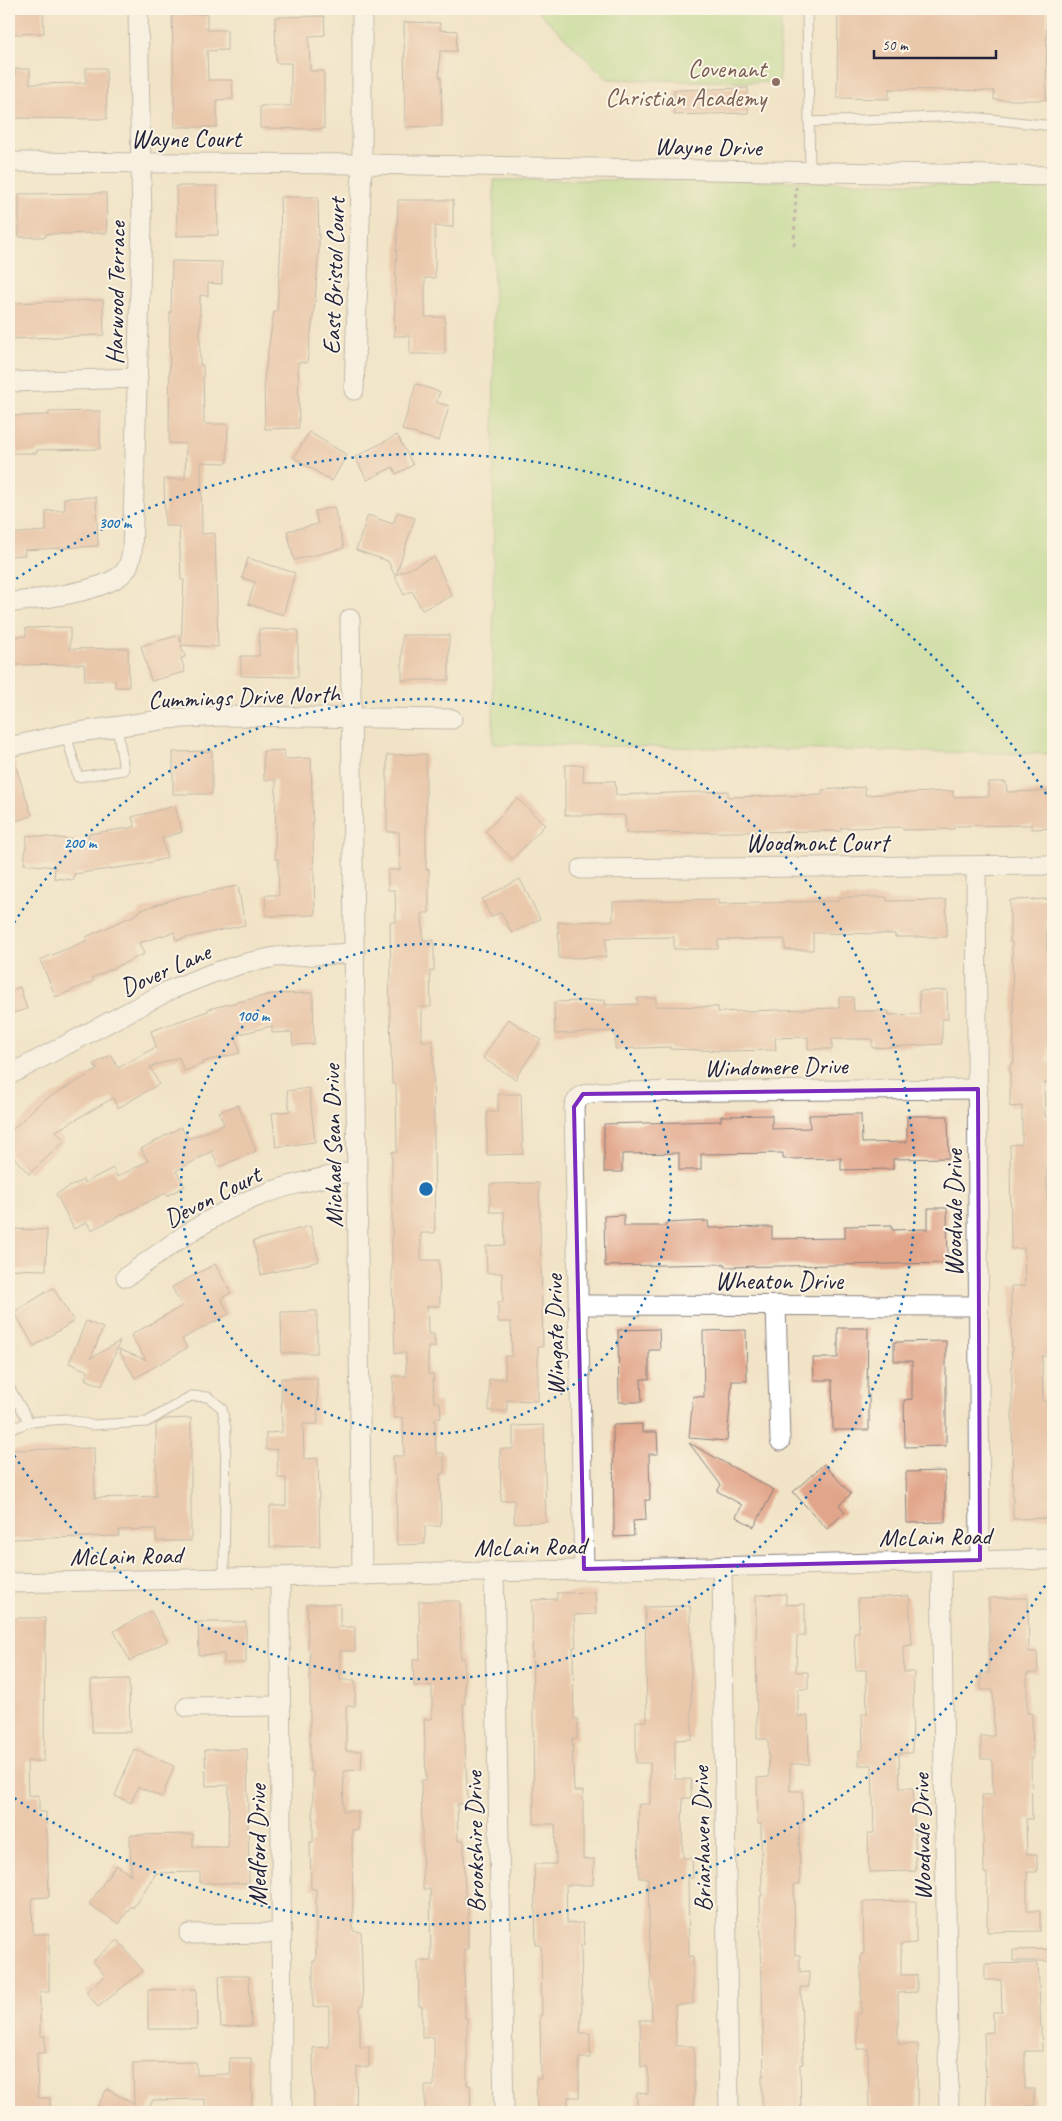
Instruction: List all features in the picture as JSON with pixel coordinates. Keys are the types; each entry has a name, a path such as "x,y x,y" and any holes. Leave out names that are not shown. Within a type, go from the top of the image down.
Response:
{"street":[{"name":"Harwood Terrace","path":"9,603 67,594 106,584 120,576 127,568 132,553 142,224 138,9"},
{"name":"East Bristol Court","path":"354,390 362,164 362,9"},
{"name":"Wayne Court","path":"9,162 362,164"},
{"name":"Wayne Drive","path":"362,164 1053,176"},
{"path":"9,382 138,378"},
{"name":"Michael Sean Drive","path":"350,619 362,1575"},
{"name":"Cummings Drive North","path":"9,746 66,734 167,719 223,716 452,719"},
{"name":"Woodmont Court","path":"581,869 1053,865"},
{"name":"Woodvale Drive","path":"976,866 980,1560"},
{"name":"Dover Lane","path":"9,1075 170,990 210,974 242,964 275,957 355,953"},
{"name":"Windomere Drive","path":"577,1099 583,1094 599,1092 978,1089"},
{"name":"Wingate Drive","path":"577,1099 574,1107 584,1569"},
{"name":"Devon Court","path":"126,1277 172,1244 253,1198 283,1188 358,1170"},
{"name":"Wheaton Drive","path":"579,1305 979,1306"},
{"path":"776,1305 780,1441"},
{"name":"McLain Road","path":"9,1583 1053,1558"},
{"name":"Woodvale Drive","path":"942,1561 950,2112"},
{"name":"Briarhaven Drive","path":"722,1566 729,2112"},
{"name":"Brookshire Drive","path":"494,1572 504,2112"},
{"name":"Medford Drive","path":"280,1577 282,2112"},
{"path":"187,1707 281,1706"},
{"path":"189,1934 282,1933"}],"lane":[{"path":"803,171 810,122 807,9"},
{"path":"810,122 962,116 1053,126"},
{"path":"66,734 78,777 124,770 117,726"},
{"path":"9,1387 29,1422"},
{"path":"9,1430 29,1422 66,1419 91,1425 147,1422 191,1396 208,1397 222,1408 226,1429 224,1578"}],"path":[{"path":"794,246 803,171"}],"highlighted area":[{"path":"978,1089 980,1560 584,1569 574,1107 583,1094"}],"green space":[{"path":"536,9 781,9 779,83 607,79"},
{"path":"494,180 722,180 1053,186 1053,754 493,744"}],"building":[{"path":"12,9 43,9 44,33 13,34"},
{"path":"838,9 1047,9 1046,100 994,100 994,91 889,89 889,99 837,98"},
{"path":"207,14 207,30 227,30 227,50 207,51 208,80 232,80 233,99 217,100 217,127 175,127 172,15"},
{"path":"324,16 325,35 309,36 310,71 324,71 324,129 260,128 260,106 291,106 291,63 276,63 275,17"},
{"path":"404,22 440,23 440,30 457,31 456,51 440,51 439,77 441,77 442,126 405,127"},
{"path":"86,68 106,68 107,119 9,118 9,92 15,92 15,69 30,69 30,84 86,83"},
{"path":"748,88 748,113 674,115 674,90"},
{"path":"176,186 217,186 218,235 177,236"},
{"path":"106,193 107,233 46,234 46,237 19,237 19,194"},
{"path":"280,197 318,197 319,246 315,302 307,363 298,362 299,428 265,429 264,379 274,311 277,312 281,245"},
{"path":"398,200 453,200 453,227 435,226 435,278 425,278 425,317 445,317 445,354 410,354 410,336 394,336"},
{"path":"172,261 222,262 222,284 208,283 208,296 200,295 200,365 203,365 204,424 228,424 227,463 201,462 202,534 215,533 218,647 181,645 185,657 181,658 185,672 151,681 141,646 179,635 181,643 184,580 181,580 179,526 165,526 164,479 185,479 186,444 169,443"},
{"path":"103,300 104,335 9,339 9,303"},
{"path":"416,384 440,392 436,402 449,406 439,441 402,430"},
{"path":"100,411 100,449 37,450 37,453 9,453 9,416 49,415 49,412"},
{"path":"309,432 347,455 332,481 294,458"},
{"path":"397,435 413,465 396,474 393,467 367,480 355,457"},
{"path":"96,497 98,546 24,550 25,555 9,556 9,534 46,531 46,511 65,510 64,498"},
{"path":"334,507 344,548 294,560 287,531 318,524 315,511"},
{"path":"398,512 415,518 396,575 434,557 452,596 422,610 412,591 404,595 388,561 356,550 368,515 393,524"},
{"path":"248,558 295,573 283,615 248,604 255,582 242,578"},
{"path":"70,627 70,649 128,648 129,687 115,687 115,680 85,681 84,664 9,665 9,637 26,636 26,628"},
{"path":"259,629 298,630 298,677 241,676 241,656 259,656"},
{"path":"402,635 449,635 449,680 402,680"},
{"path":"284,750 285,759 311,758 315,915 266,916 265,895 279,895 278,859 275,859 276,780 264,780 263,751"},
{"path":"212,751 212,794 173,794 173,752"},
{"path":"426,754 426,870 429,869 429,913 422,913 423,940 434,940 434,971 430,971 431,1007 422,1007 422,1041 433,1041 435,1233 421,1233 421,1260 439,1260 440,1306 427,1306 428,1334 434,1334 435,1347 428,1347 428,1374 433,1374 434,1402 440,1402 441,1418 435,1418 436,1453 444,1453 444,1474 440,1474 441,1526 425,1526 425,1544 397,1545 396,1475 394,1475 393,1456 404,1456 403,1418 394,1418 393,1376 406,1376 406,1353 395,1353 392,1285 392,1152 397,1152 396,1084 392,1084 389,980 391,980 390,922 396,922 395,890 388,890 388,870 400,870 399,832 387,832 387,755"},
{"path":"9,758 13,758 32,816 9,823"},
{"path":"565,765 584,765 583,781 615,781 616,795 728,791 728,797 822,795 822,790 865,787 865,795 953,791 953,797 989,796 988,782 1006,782 1007,792 1053,791 1053,828 1032,829 1032,825 954,826 954,829 903,830 903,827 841,828 841,831 626,833 625,815 565,815"},
{"path":"517,798 545,825 512,859 485,832"},
{"path":"175,806 182,832 162,838 167,858 144,864 74,874 74,880 54,878 55,867 24,864 27,835 89,841 88,834 135,827 132,817"},
{"path":"520,879 540,919 512,933 501,912 491,917 482,899"},
{"path":"238,886 245,925 176,940 174,932 139,943 144,954 92,978 94,981 56,997 40,960 88,940 86,937 139,913 138,911 180,897"},
{"path":"839,897 887,897 887,901 946,900 947,937 895,937 895,934 813,933 813,950 785,950 785,939 718,940 718,949 674,949 674,937 606,938 606,957 559,958 558,922 613,921 613,902 718,899 718,904 839,901"},
{"path":"1053,899 1053,918 1046,918 1047,951 1053,951 1053,994 1048,994 1048,1063 1053,1063 1053,1083 1044,1083 1045,1117 1050,1117 1050,1144 1053,1144 1053,1163 1047,1163 1047,1200 1053,1200 1053,1356 1042,1356 1043,1401 1049,1401 1049,1423 1053,1423 1053,1447 1051,1447 1052,1518 1013,1519 1011,1286 1025,1286 1024,1248 1011,1249 1010,1145 1022,1144 1022,1106 1010,1107 1010,1064 1014,1063 1010,900"},
{"path":"20,987 27,1009 9,1014 9,991"},
{"path":"947,990 948,1019 942,1019 942,1044 872,1048 872,1039 832,1039 832,1049 808,1049 808,1037 775,1038 776,1050 726,1051 670,1049 670,1047 615,1049 615,1031 555,1034 554,1002 605,1000 605,1005 638,1004 637,998 656,998 656,1006 718,1007 718,1012 839,1008 839,997 853,997 854,1011 889,1011 889,1015 920,1014 919,991"},
{"path":"313,993 314,1044 293,1045 292,1032 272,1033 272,1026 236,1035 240,1053 202,1062 203,1064 184,1071 179,1057 150,1067 159,1084 118,1108 113,1098 56,1131 65,1141 29,1174 9,1152 9,1133 41,1102 97,1070 94,1064 111,1055 118,1068 156,1047 151,1031 208,1011 208,1009 272,994"},
{"path":"508,1019 541,1040 515,1079 483,1058"},
{"path":"309,1088 315,1142 276,1147 272,1113 290,1111 287,1091"},
{"path":"498,1094 521,1094 523,1154 487,1155 487,1112 498,1112"},
{"path":"238,1105 256,1151 219,1167 212,1151 176,1171 185,1186 167,1196 166,1193 91,1230 87,1222 74,1229 56,1194 83,1180 84,1183 113,1168 117,1177 148,1161 141,1149 181,1127 188,1139 224,1125 219,1112"},
{"path":"861,1114 862,1143 907,1142 907,1116 948,1116 949,1158 893,1159 893,1169 841,1170 841,1158 783,1159 783,1153 701,1154 701,1170 679,1170 679,1153 622,1154 622,1172 604,1172 604,1124 721,1121 721,1116 772,1115 772,1129 810,1128 809,1115"},
{"path":"539,1183 543,1347 538,1347 538,1401 507,1400 507,1411 489,1411 489,1379 505,1379 505,1356 512,1356 511,1322 498,1322 498,1302 503,1302 502,1273 487,1273 486,1246 505,1245 504,1212 490,1212 490,1184"},
{"path":"928,1208 947,1208 948,1263 725,1267 725,1264 605,1266 604,1216 624,1215 624,1226 666,1226 666,1223 708,1221 709,1228 772,1227 772,1239 845,1238 845,1226 892,1225 892,1230 928,1229"},
{"path":"310,1226 319,1261 261,1275 253,1241"},
{"path":"9,1229 47,1230 46,1270 9,1269"},
{"path":"215,1264 231,1293 221,1298 229,1314 182,1339 187,1348 135,1378 118,1349 146,1360 131,1335 182,1306 172,1287"},
{"path":"53,1288 74,1321 34,1346 14,1312"},
{"path":"317,1311 317,1353 282,1353 281,1312"},
{"path":"86,1321 103,1328 91,1358 120,1341 102,1386 85,1379 88,1371 69,1363"},
{"path":"838,1328 868,1328 867,1395 869,1395 869,1430 833,1430 832,1380 814,1380 813,1358 838,1358"},
{"path":"659,1329 660,1350 649,1350 649,1379 641,1379 642,1402 619,1402 618,1330"},
{"path":"746,1330 747,1381 732,1381 727,1441 689,1438 693,1396 704,1397 703,1331"},
{"path":"946,1341 946,1446 905,1447 904,1400 912,1399 912,1361 894,1361 894,1342"},
{"path":"281,1378 317,1378 318,1424 303,1424 304,1459 318,1458 320,1546 270,1547 270,1506 286,1506 286,1478 278,1478 277,1449 266,1450 266,1433 282,1432"},
{"path":"191,1418 191,1541 156,1541 156,1529 119,1530 119,1536 9,1539 9,1450 94,1448 95,1498 156,1496 156,1424 165,1419"},
{"path":"642,1424 642,1432 657,1432 658,1454 649,1454 650,1500 645,1500 646,1520 633,1521 634,1536 614,1537 613,1425"},
{"path":"544,1425 546,1522 514,1523 514,1500 501,1501 500,1449 513,1449 513,1426"},
{"path":"689,1443 774,1490 754,1527 736,1517 742,1505 717,1491 721,1485"},
{"path":"824,1464 851,1494 839,1505 845,1512 827,1529 793,1492"},
{"path":"945,1471 945,1522 907,1523 906,1472"},
{"path":"595,1592 596,1614 574,1615 576,1647 573,1647 574,1719 578,1719 577,1739 572,1739 574,1791 583,1791 583,1859 594,1859 593,1885 566,1885 567,1923 583,1923 584,1945 581,1945 582,2006 580,2033 590,2033 590,2058 579,2058 579,2097 568,2097 568,2112 537,2112 536,2079 541,2079 540,2015 542,2015 541,1945 536,1945 534,1864 556,1864 555,1824 534,1824 532,1600 557,1599 557,1593"},
{"path":"786,1594 786,1605 805,1604 805,1636 797,1636 796,1672 808,1672 808,1689 798,1689 798,1716 808,1716 809,1764 790,1764 790,1791 802,1791 803,1823 799,1823 800,1884 794,1884 795,1955 800,1955 800,1972 809,1971 809,1987 801,1987 803,2064 800,2064 801,2112 762,2112 762,2076 764,2076 760,1896 762,1896 761,1824 758,1824 757,1778 769,1777 768,1739 757,1739 756,1595"},
{"path":"909,1596 912,1645 903,1646 904,1672 914,1672 912,1753 899,1753 900,1788 913,1788 916,1871 869,1872 868,1833 874,1833 872,1765 859,1765 859,1750 863,1750 862,1714 867,1713 866,1670 856,1670 854,1633 859,1633 858,1598"},
{"path":"989,1598 1028,1598 1029,1652 1037,1652 1038,1673 1027,1673 1027,1713 1032,1713 1033,1759 1031,1759 1032,1819 1026,1819 1027,1854 1037,1854 1037,1872 1027,1872 1027,1911 1040,1911 1040,1931 987,1932 987,1873 984,1873 982,1795 993,1795 992,1759 981,1759 981,1736 994,1736 993,1690 981,1690 981,1673 989,1673"},
{"path":"419,1601 460,1601 461,1658 464,1658 465,1704 463,1704 468,1804 457,1804 458,1841 464,1840 465,1899 468,1899 468,1949 464,1949 467,2085 470,2085 471,2112 425,2112 425,2086 434,2086 434,2037 422,2038 422,2006 419,2006 418,1961 431,1961 430,1889 423,1889 421,1780 426,1780 424,1719 432,1719 432,1686 414,1686 413,1659 420,1659"},
{"path":"307,1604 340,1604 340,1627 355,1627 355,1651 340,1651 340,1680 355,1680 355,1706 346,1706 346,1751 362,1751 361,1770 344,1771 343,1811 358,1811 358,1830 352,1830 353,1931 361,1932 363,2006 360,2006 360,2047 369,2047 369,2067 357,2067 356,2112 314,2112 313,2048 329,2047 329,2006 313,2007 313,1961 316,1961 316,1889 311,1889 310,1842 313,1842 313,1771 310,1771 310,1651 308,1651"},
{"path":"690,1606 692,1739 675,1740 675,1779 691,1779 691,1798 683,1798 682,1823 683,1858 692,1858 693,1878 688,1878 689,1957 693,1956 693,2004 675,2005 676,2046 694,2046 694,2112 637,2112 637,2093 648,2094 648,2067 641,2067 640,2020 652,2020 648,1878 639,1878 638,1837 639,1804 650,1804 650,1763 636,1763 636,1721 647,1721 645,1607"},
{"path":"151,1611 167,1641 130,1661 114,1631"},
{"path":"9,1618 45,1618 44,1761 27,1761 28,1796 39,1795 39,1812 46,1812 49,1897 32,1898 33,1934 49,1934 49,1992 40,1992 40,2036 45,2036 45,2053 37,2053 38,2098 50,2098 50,2112 9,2112"},
{"path":"198,1622 246,1622 246,1663 224,1663 224,1654 199,1655"},
{"path":"129,1679 130,1732 92,1732 91,1680"},
{"path":"134,1749 174,1766 162,1797 138,1787 131,1803 115,1796"},
{"path":"247,1749 249,1883 200,1883 200,1872 156,1873 133,1908 131,1906 119,1924 89,1904 116,1865 131,1875 130,1835 193,1834 193,1847 228,1847 229,1785 206,1786 205,1750"},
{"path":"916,1901 916,1943 901,1944 901,1975 917,1975 917,1992 898,1993 898,2044 918,2044 917,2112 869,2112 868,2049 857,2049 857,2014 861,2014 861,1954 864,1954 863,1902"},
{"path":"118,1940 143,1971 98,2007 86,1992 105,1976 93,1961"},
{"path":"1051,1949 1051,1961 1013,1961 1013,1950"},
{"path":"1038,1963 1042,2051 1025,2051 1025,2089 1034,2089 1034,2106 1026,2106 1026,2112 987,2112 984,2033 993,2032 993,2012 1002,2012 1001,1980 985,1980 985,1964"},
{"path":"219,1976 249,1976 251,2026 221,2027"},
{"path":"196,1989 197,2029 148,2029 148,1990"},
{"path":"229,2058 251,2058 252,2109 205,2110 205,2099 153,2100 148,2112 94,2112 107,2089 134,2104 133,2063 196,2062 197,2075 230,2074"}],"place":[{"name":"Covenant Christian Academy","path":"776,82"}]}
